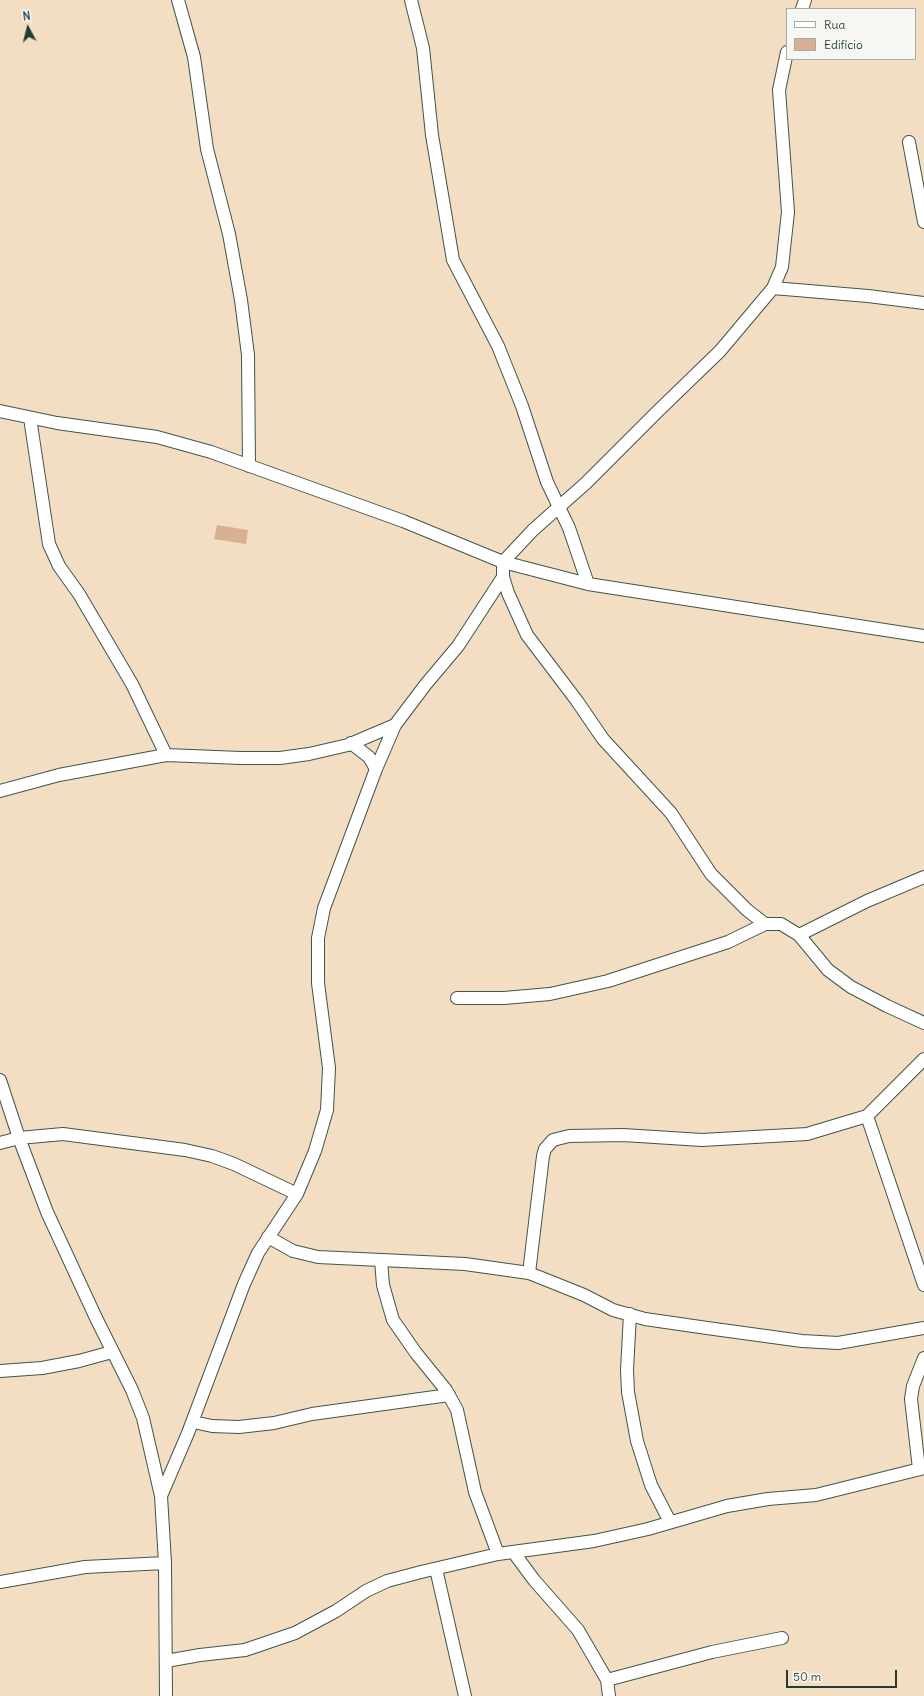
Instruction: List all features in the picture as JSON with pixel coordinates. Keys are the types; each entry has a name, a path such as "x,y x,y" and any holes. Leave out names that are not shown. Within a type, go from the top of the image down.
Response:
{"street":[{"path":"178,0 194,57 207,148 229,234 241,300 248,355 249,466"},
{"path":"411,0 423,48 432,135 453,260 498,346 522,406 547,482 569,528 588,584"},
{"path":"765,924 747,910 711,874 671,813 603,740 577,701 526,635 508,593 503,577 502,562 533,530 559,509 720,351 773,288 782,267 788,212 779,90 786,57"},
{"path":"909,142 924,222"},
{"path":"773,288 868,296 924,303"},
{"path":"0,411 30,418 157,438 211,452 403,521 502,562 588,584 924,636"},
{"path":"30,418 49,544 59,566 93,616 132,684 166,755"},
{"path":"161,1496 193,1422 242,1291 258,1253 297,1194 315,1151 327,1110 329,1068 318,982 318,938 324,908 376,769 395,725 426,684 458,646 503,577"},
{"path":"0,791 59,775 166,755 280,758 309,754 351,743 395,725"},
{"path":"351,743 369,757 376,769"},
{"path":"799,935 867,901 924,877"},
{"path":"457,998 504,998 550,994 608,982 728,942 765,924 781,924 799,935 828,970 851,988 924,1023"},
{"path":"529,1273 543,1156 545,1149 553,1140 569,1136 623,1135 702,1140 807,1134 867,1116 924,1059"},
{"path":"0,1080 19,1138 62,1246 112,1352 132,1390 143,1418 161,1496 165,1563 166,1696"},
{"path":"867,1116 924,1285"},
{"path":"0,1143 19,1138 63,1134 185,1150 212,1156 234,1164 297,1194"},
{"path":"268,1237 293,1251 318,1257 465,1264 529,1273 584,1295 613,1310 652,1321 802,1341 838,1343 924,1328"},
{"path":"381,1260 383,1285 393,1320 449,1395 457,1410 475,1492 498,1554"},
{"path":"630,1314 627,1370 628,1392 637,1441 651,1485 670,1522"},
{"path":"0,1371 79,1362 112,1352"},
{"path":"166,1661 200,1655 245,1650 295,1633 336,1611 366,1591 387,1581 498,1554 594,1541 727,1506 768,1499 816,1495 922,1469 911,1399 924,1358"},
{"path":"193,1422 212,1426 239,1427 274,1424 312,1414 449,1395"},
{"path":"514,1553 534,1580 578,1630 607,1680 609,1696"},
{"path":"0,1582 85,1567 165,1563"},
{"path":"436,1569 465,1696"},
{"path":"607,1680 712,1652 782,1638"}],"building":[{"path":"217,525 248,530 246,544 214,539"}]}
